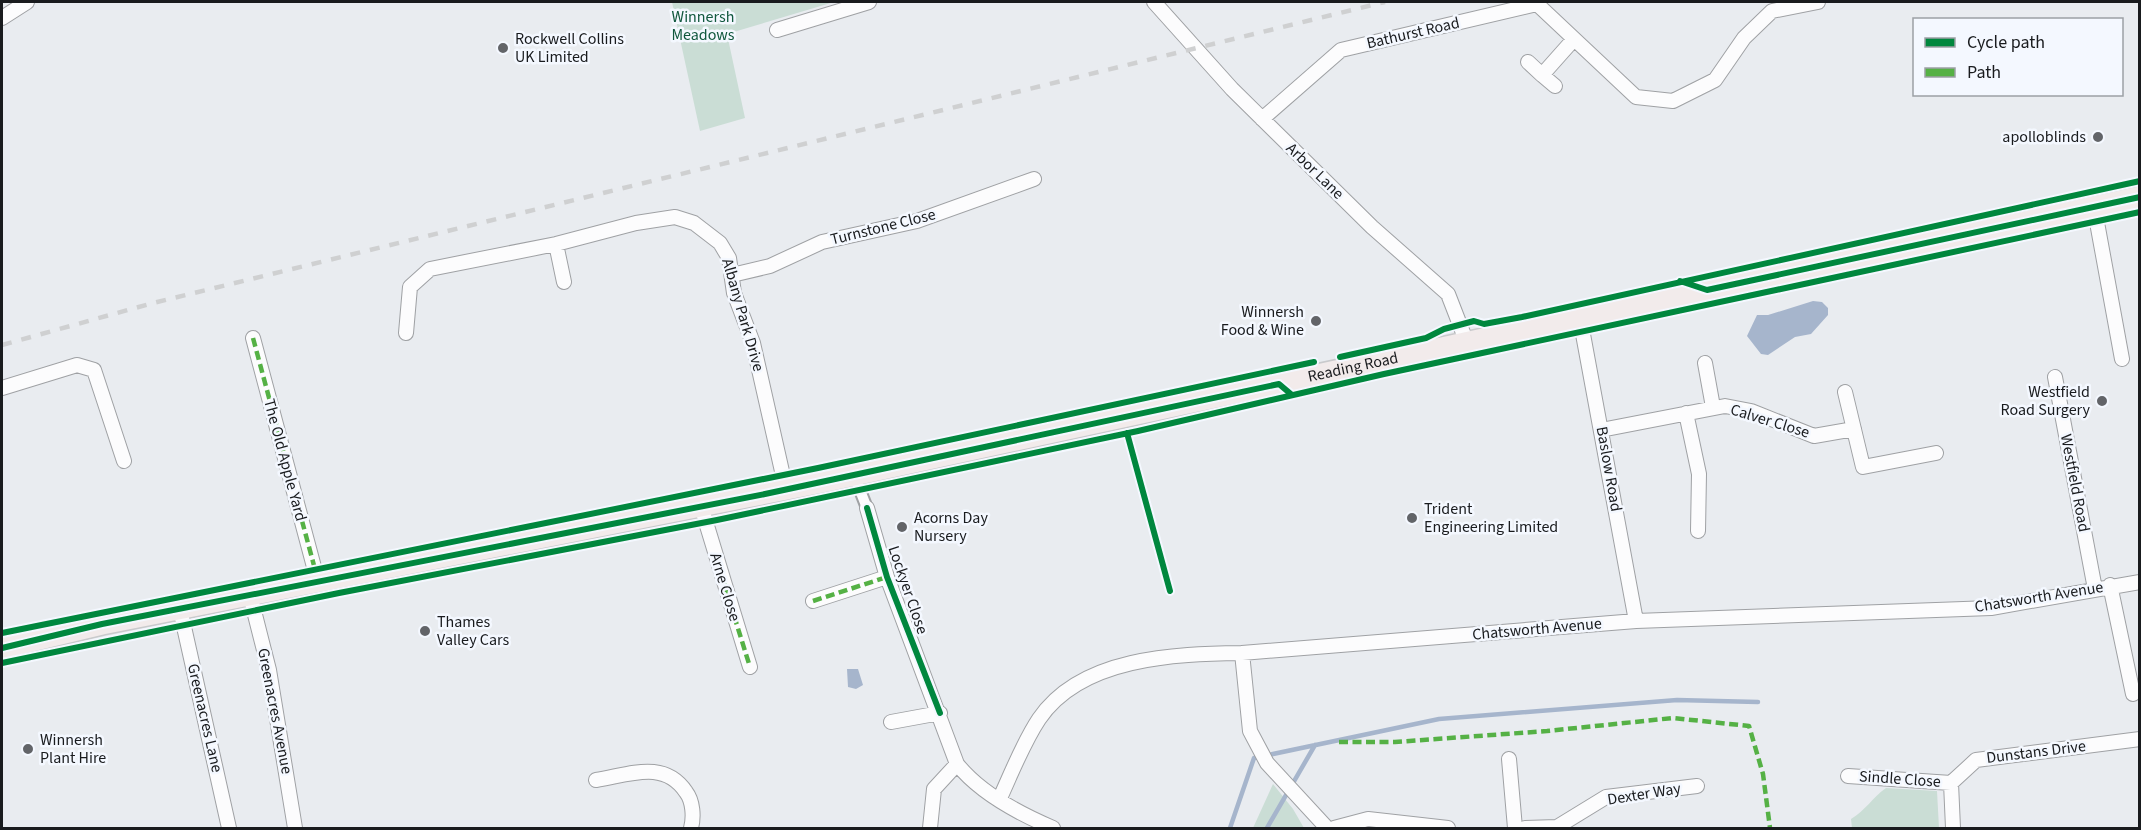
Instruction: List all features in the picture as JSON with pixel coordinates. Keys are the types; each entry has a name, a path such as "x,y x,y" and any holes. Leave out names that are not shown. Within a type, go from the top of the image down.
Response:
{"main road":[{"name":"Reading Road","path":"2,648 180,609 854,475 2139,197"}],"street":[{"path":"3,19 27,2"},
{"path":"777,30 869,2"},
{"name":"Arbor Lane","path":"1154,2 1202,57 1262,119 1372,227 1448,294 1467,343"},
{"name":"Bathurst Road","path":"1262,119 1341,50 1537,3 1636,97 1672,101 1715,80 1744,38 1772,11 1818,2"},
{"path":"1542,75 1574,39"},
{"path":"1528,62 1555,86"},
{"name":"Turnstone Close","path":"732,275 770,266 822,242 917,221 1034,179"},
{"path":"2094,206 2122,359"},
{"name":"Albany Park Drive","path":"406,333 410,287 430,269 556,244 636,223 675,217 694,223 720,243 729,258 739,309 753,343 786,489"},
{"path":"556,244 564,282"},
{"name":"Baslow Road","path":"1580,318 1636,621"},
{"name":"The Old Apple Yard","path":"253,338 318,582"},
{"path":"1705,363 1713,407"},
{"path":"2,387 77,365 94,370 124,461"},
{"name":"Westfield Road","path":"2055,377 2095,589"},
{"path":"1845,392 1863,467 1936,453"},
{"name":"Calver Close","path":"1601,430 1713,407 1745,410 1814,436 1854,429"},
{"path":"1686,413 1699,474 1698,531"},
{"name":"Lockyer Close","path":"854,475 867,508 887,577 940,713 957,764 977,786 1000,798 1019,813 1053,828"},
{"name":"Arne Close","path":"702,506 750,667"},
{"name":"Lockyer Close","path":"813,601 887,577"},
{"name":"Chatsworth Avenue","path":"1000,798 1039,719 1059,696 1102,672 1187,654 1242,653 1636,621 1991,608 2110,585 2139,582"},
{"path":"2110,585 2133,694"},
{"name":"Greenacres Avenue","path":"250,595 269,670 295,828"},
{"name":"Greenacres Lane","path":"180,609 229,828"},
{"path":"1242,653 1250,731 1268,763 1327,828"},
{"path":"891,722 940,713"},
{"name":"Dunstans Drive","path":"1951,783 1976,760 2139,740"},
{"path":"1509,759 1515,828"},
{"path":"930,828 934,789 957,764"},
{"path":"596,780 664,771 679,780 691,798 691,828"},
{"name":"Sindle Close","path":"1848,776 1951,783"},
{"path":"1951,783 1953,828"},
{"name":"Dexter Way","path":"1525,828 1557,828 1606,797 1697,786"},
{"path":"1334,828 1368,819 1448,828"}],"green space":[{"name":"Winnersh Meadows","path":"672,2 834,2 727,34 745,118 700,131"},
{"path":"1273,784 1293,809 1304,828 1253,828"},
{"path":"1886,788 1937,791 1939,828 1852,828 1851,819"}],"water":[{"path":"1813,301 1822,302 1828,308 1828,315 1811,334 1795,337 1768,355 1761,354 1747,336 1757,315 1768,315"},
{"path":"847,669 858,669 863,685 856,689 848,687"}],"waterway":[{"path":"1230,828 1254,758 1439,719 1677,700 1758,702"},
{"path":"1267,828 1315,745"}],"railway":[{"path":"2,345 153,303 1385,2"}],"marked path":[{"path":"253,338 316,573"},
{"path":"722,577 750,667"},
{"path":"813,601 887,577"},
{"path":"1339,742 1395,742 1547,731 1673,718 1749,726 1763,774 1770,828"}],"cycle path":[{"path":"1340,357 1426,338 1444,329 1474,321 1484,324 1522,317 2140,181"},
{"path":"1680,281 1707,290 2140,197"},
{"path":"2,663 339,593 717,520 1138,431 1384,374 2140,212"},
{"path":"2,633 818,468 1314,362"},
{"path":"2,648 102,624 765,494 1279,384 1292,395"},
{"path":"1127,433 1170,591"},
{"path":"867,508 887,577 940,713"}],"place":[{"name":"Rockwell Collins UK Limited","path":"503,48"},
{"name":"apolloblinds","path":"2098,137"},
{"name":"Winnersh Food & Wine","path":"1316,321"},
{"name":"Westfield Road Surgery","path":"2102,401"},
{"name":"Trident Engineering Limited","path":"1412,518"},
{"name":"Acorns Day Nursery","path":"902,527"},
{"name":"Thames Valley Cars","path":"425,631"},
{"name":"Winnersh Plant Hire","path":"28,749"}]}
